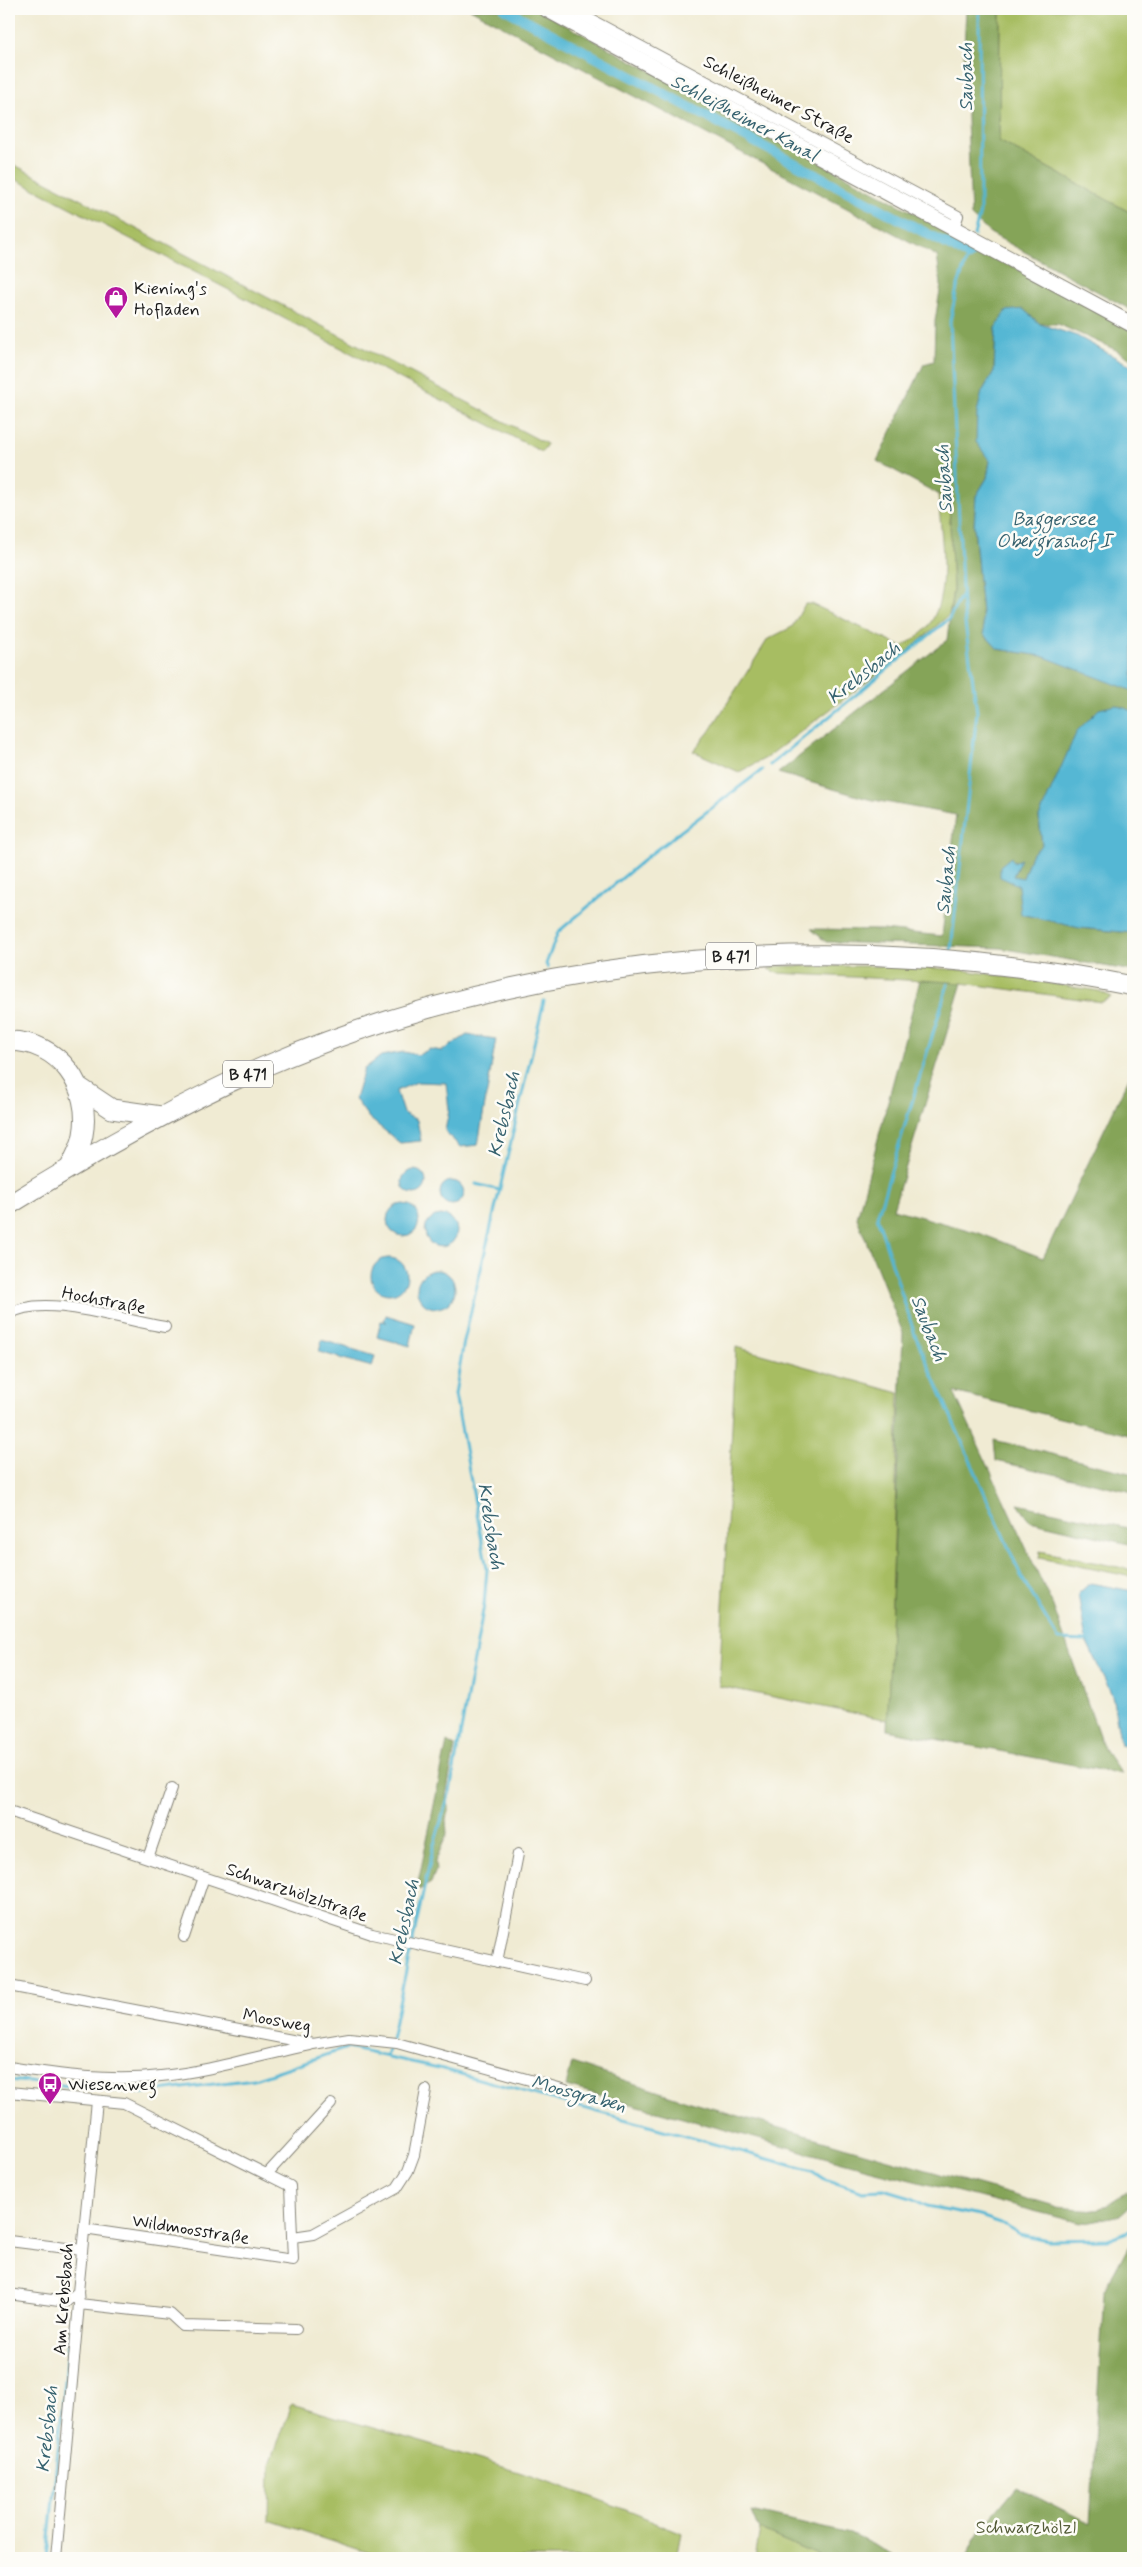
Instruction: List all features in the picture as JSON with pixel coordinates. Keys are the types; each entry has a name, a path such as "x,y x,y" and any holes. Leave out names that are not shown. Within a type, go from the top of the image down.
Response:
{"highway":[{"name":"B 471","path":"9,1205 70,1167 161,1116 264,1067 392,1019 494,991 550,979 654,963 786,954 897,955 992,963 1082,976 1133,986"},
{"path":"9,1041 17,1041 47,1049 71,1071 79,1087 83,1107 83,1136 70,1167"},
{"path":"79,1087 98,1102 112,1109 161,1116"}],"main road":[{"name":"Schleißheimer Straße","path":"546,9 1133,325"}],"street":[{"name":"Schleißheimer Straße","path":"571,9 958,216 958,230"},
{"name":"Hochstraße","path":"9,1314 20,1307 64,1306 164,1327"},
{"path":"148,1858 172,1788"},
{"name":"Schwarzhölzlstraße","path":"9,1812 372,1934 586,1981"},
{"path":"498,1962 518,1854"},
{"name":"Schwarzhölzlstraße","path":"184,1937 204,1877"},
{"name":"Moosweg","path":"9,1986 313,2044 349,2038 390,2042 566,2090"},
{"path":"280,2038 281,2052"},
{"path":"9,2067 56,2074 159,2077 224,2066 313,2044"},
{"path":"9,2092 124,2103 267,2174 290,2186 293,2237 313,2234 397,2188 408,2171 414,2155 426,2090"},
{"name":"Am Krebsbach","path":"56,2558 79,2304 78,2292 97,2101"},
{"path":"267,2174 330,2104"},
{"name":"Wildmoosstraße","path":"84,2229 293,2260 293,2237"},
{"path":"9,2241 82,2250"},
{"path":"9,2294 66,2302 78,2292"},
{"path":"79,2304 170,2314 183,2326 296,2329"}],"green space":[{"path":"470,9 536,9 1133,331 1133,360 1116,350 1058,324 1040,324 1023,309 996,328 994,371 982,392 984,452 990,461 987,478 976,496 974,526 984,634 998,649 1042,656 1133,690 1133,711 1116,705 1039,817 1042,845 1031,855 1023,879 1013,876 1020,860 1000,866 1018,885 1079,928 1133,933 1133,971 1000,948 826,942 811,929 883,930 942,936 956,815 868,799 778,773 947,640 953,589 949,500 877,461 924,364 934,361 935,321 941,284 937,256"},
{"path":"966,9 1000,9 999,141 1133,214 1133,311 990,233 971,216 964,48"},
{"path":"1000,9 1133,9 1133,214 999,141"},
{"path":"9,162 547,444 542,452 9,176"},
{"path":"938,493 949,500 953,589 949,615 909,650 766,758 739,772 693,751 709,732 768,639 792,627 805,604 812,604 902,647 924,631 933,618 939,602 942,584 943,565"},
{"path":"776,966 901,966 963,970 1099,991 1112,997 1102,1002 962,983 777,973 768,969"},
{"path":"920,980 962,983 893,1209 979,1233 1043,1258 1133,1069 1133,1436 954,1392 1053,1606 1104,1749 1122,1774 887,1730 903,1333 857,1218"},
{"path":"736,1347 899,1393 888,1720 719,1686"},
{"path":"994,1440 1133,1474 1133,1492 996,1461"},
{"path":"1018,1504 1133,1529 1133,1545 1030,1521"},
{"path":"1040,1551 1133,1570 1133,1577 1039,1558"},
{"path":"447,1742 455,1747 446,1796 449,1810 446,1819 447,1834 435,1862 436,1870 431,1883 419,1890 418,1883"},
{"path":"572,2063 687,2101 1055,2207 1098,2210 1133,2188 1133,2204 1121,2215 1081,2223 864,2168 566,2086"},
{"name":"Schwarzhölzl","path":"1133,2237 1133,2558 966,2558 981,2530 1017,2487 1090,2524 1104,2291"},
{"path":"292,2404 538,2478 634,2513 681,2533 676,2558 385,2558 269,2520 270,2464"},
{"path":"752,2511 850,2534 900,2558 824,2558 760,2530"},
{"path":"760,2530 824,2558 755,2558"}],"water":[{"name":"Baggersee Obergrashof I","path":"1023,309 1040,324 1077,336 1133,367 1133,691 1042,656 998,649 984,634 974,526 976,496 987,478 990,461 976,442 977,412 982,392 994,371 996,328 1006,311"},
{"path":"1116,705 1133,711 1133,933 1079,928 1021,914 1018,885 1000,877 1000,866 1011,857 1014,863 1021,859 1013,876 1023,878 1031,855 1042,845 1039,817 1077,731 1099,709"},
{"path":"467,1035 496,1039 478,1145 460,1147 445,1131 449,1110 446,1083 417,1082 396,1091 403,1113 417,1120 421,1141 400,1143 369,1118 355,1099 364,1069 381,1056 404,1052 418,1055 430,1049 442,1051"},
{"path":"414,1170 423,1173 426,1182 423,1191 414,1194 405,1191 402,1182 405,1173"},
{"path":"452,1181 460,1185 464,1193 460,1201 452,1205 444,1201 440,1193 444,1185"},
{"path":"403,1204 409,1205 414,1209 418,1214 418,1226 414,1231 409,1235 403,1236 397,1235 392,1231 388,1226 387,1220 388,1214 392,1209 397,1205"},
{"path":"441,1215 453,1219 457,1231 453,1243 441,1247 429,1243 425,1231 429,1219"},
{"path":"389,1258 396,1259 402,1263 406,1269 406,1283 402,1289 396,1293 389,1294 382,1293 376,1289 372,1283 371,1276 372,1269 376,1263 382,1259"},
{"path":"436,1270 449,1276 455,1289 449,1302 436,1308 423,1302 417,1289 423,1276"},
{"path":"386,1315 415,1324 410,1346 377,1337 381,1321 387,1322 384,1321"},
{"path":"322,1340 375,1356 372,1367 319,1352"},
{"path":"1090,1583 1133,1591 1133,1749 1121,1745 1112,1695 1086,1641 1078,1594"}],"waterway":[{"name":"Schleißheimer Kanal","path":"505,9 969,256"},
{"name":"Saubach","path":"974,235 980,212 979,9"},
{"name":"Krebsbach","path":"951,950 977,712 963,608 950,321 957,288 972,244"},
{"name":"Krebsbach","path":"770,765 949,619 962,594"},
{"name":"Krebsbach","path":"548,968 546,964 558,932 652,853 762,770"},
{"name":"Saubach","path":"948,984 877,1217 915,1335 1022,1578 1059,1640 1086,1641"},
{"name":"Krebsbach","path":"391,2039 433,1848 450,1791 484,1605 487,1569 455,1394 464,1341 544,1001"},
{"path":"476,1184 499,1190"},
{"name":"Krebsbach","path":"387,2057 390,2045"},
{"name":"Moosgraben","path":"9,2080 143,2093 254,2079 347,2048 439,2068 812,2171 824,2179 860,2191 884,2190 911,2198 927,2206 980,2216 1001,2223 1020,2234 1047,2240 1107,2239 1133,2230"},
{"name":"Krebsbach","path":"47,2558 73,2302"}],"place":[{"name":"Kiening's Hofladen","path":"116,319"},
{"name":"Wiesenweg","path":"50,2105"}]}
